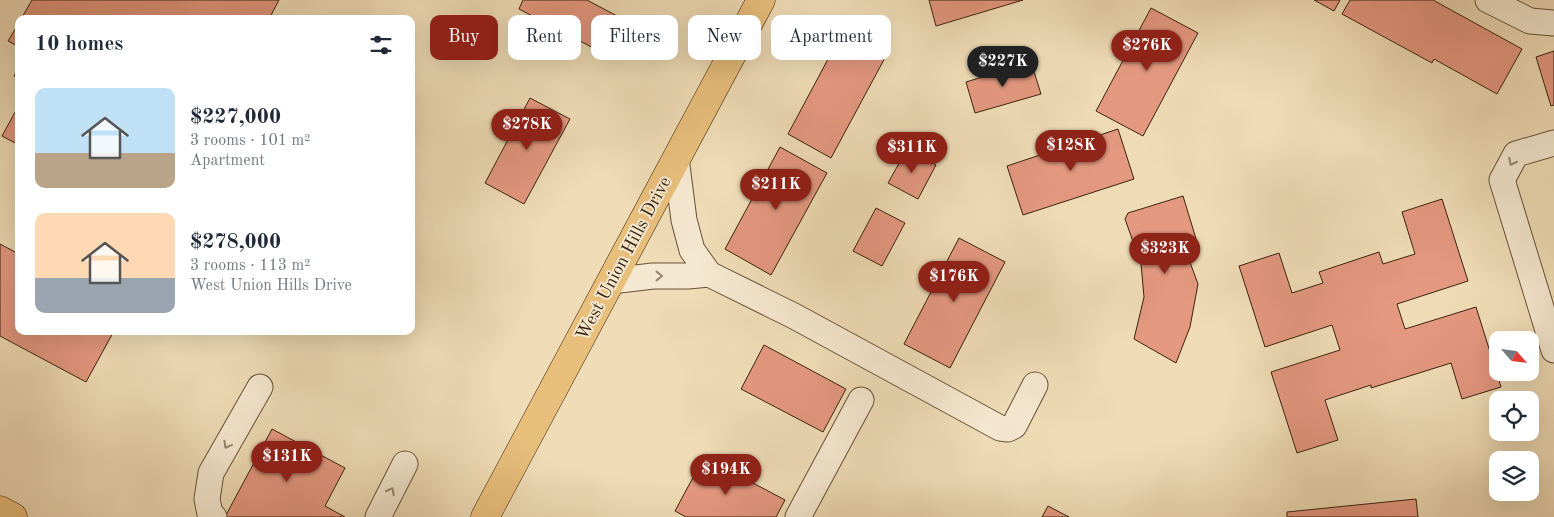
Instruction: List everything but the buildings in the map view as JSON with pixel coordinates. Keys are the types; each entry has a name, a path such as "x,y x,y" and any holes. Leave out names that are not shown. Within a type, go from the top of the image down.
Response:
{"main road":[{"name":"West Union Hills Drive","path":"485,517 761,0"},
{"path":"0,510 13,517"}],"street":[{"path":"1488,0 1530,20 1554,23"},
{"path":"1554,143 1516,154 1502,180 1554,350"},
{"path":"676,158 684,220 690,243 692,250 709,274 794,316 1000,428 1008,429 1014,426 1035,385"},
{"path":"611,281 653,276 709,274"},
{"path":"214,517 210,514 207,499 211,473 260,387"},
{"path":"798,517 861,400"},
{"path":"378,517 404,464"}]}
